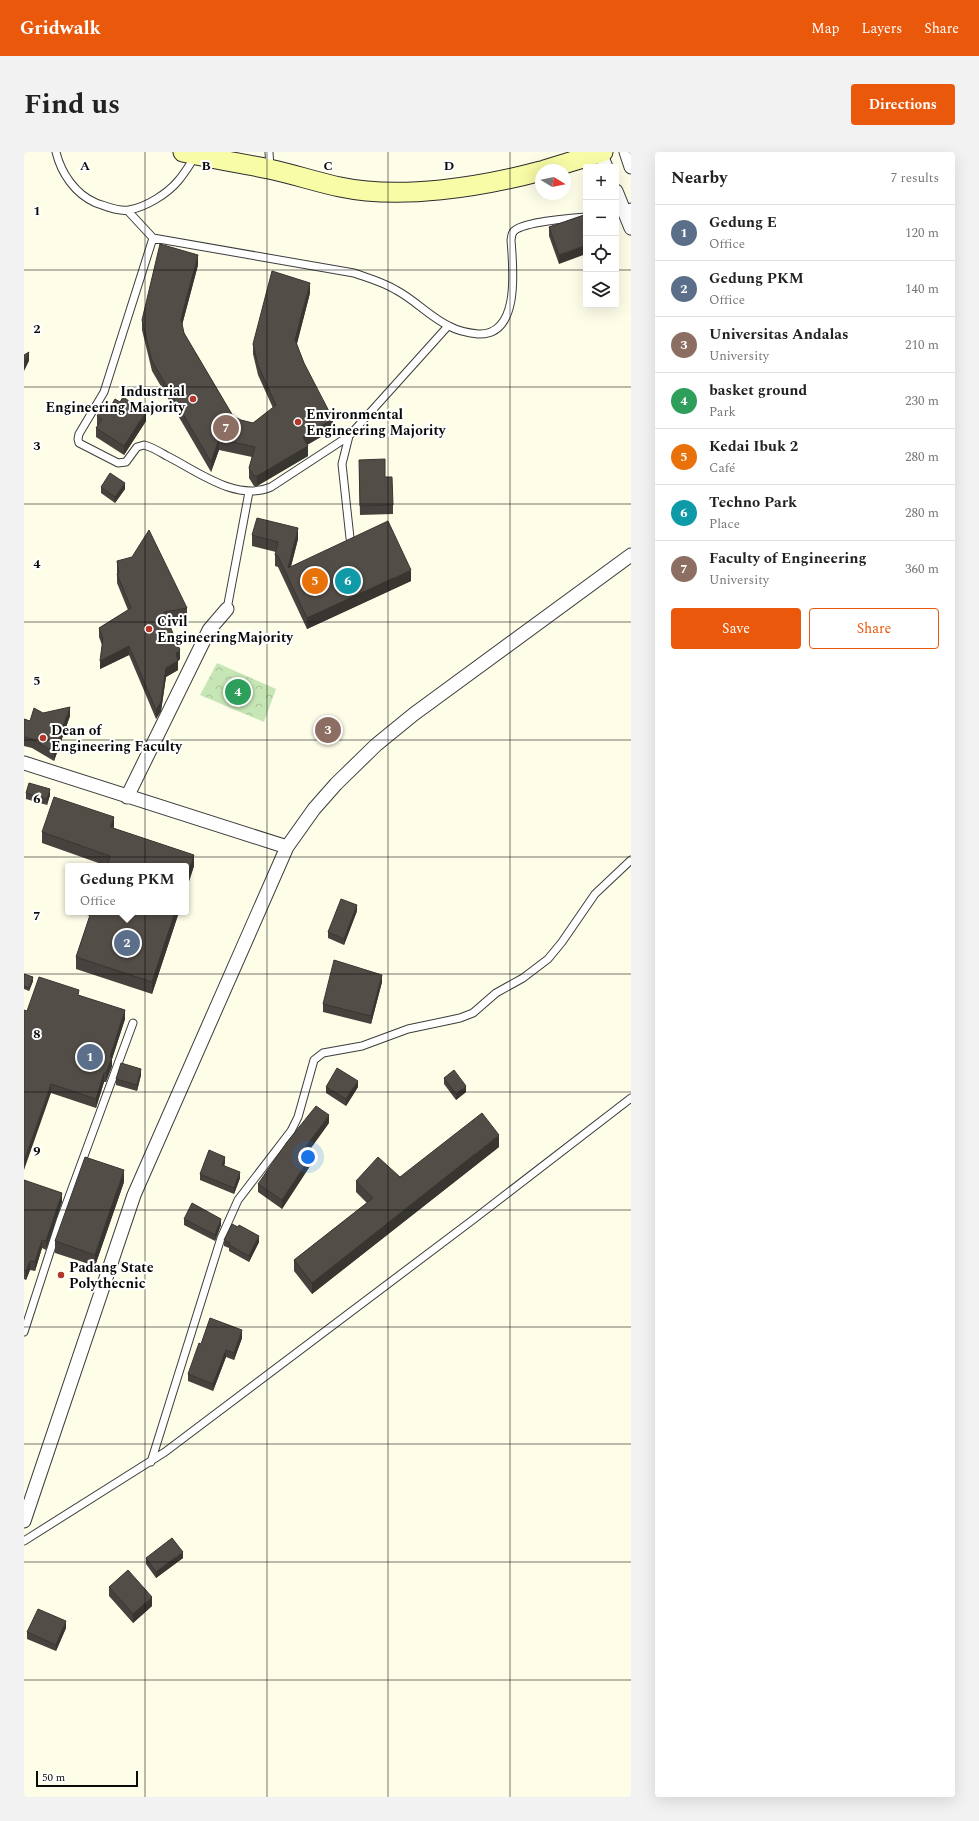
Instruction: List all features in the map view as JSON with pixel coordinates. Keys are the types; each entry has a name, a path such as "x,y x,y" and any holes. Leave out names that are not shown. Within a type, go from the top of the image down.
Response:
{"street":[{"path":"626,152 631,167"},
{"path":"189,154 270,161 341,187 390,191 428,190 489,184 535,172"},
{"path":"570,164 603,157"},
{"path":"619,198 631,228"},
{"path":"24,1521 101,1289 134,1195 287,847 314,809 336,784 376,745 414,714 631,555"},
{"path":"127,797 209,630 227,609"},
{"path":"24,763 287,847"}],"lane":[{"path":"56,152 59,165 75,188 89,200 113,209 128,211 145,205 164,193 178,181 189,154"},
{"path":"128,211 153,238 354,273 376,280 397,290 448,326 471,333 483,334 498,330 509,308 513,290 512,233 523,226 583,217"},
{"path":"153,238 104,392 79,434 78,439 79,443 121,463 126,462 137,448 141,446 148,446 220,483 249,492 262,491 271,487 349,436 448,326"},
{"path":"349,436 342,464 350,538"},
{"path":"227,609 249,492"},
{"path":"151,1462 221,1238 238,1200 291,1131 298,1117 314,1060 323,1053 362,1046 408,1029 460,1018 473,1012 496,994 523,978 548,959 562,942 595,894 631,860"},
{"path":"24,1332 60,1221 133,1022"},
{"path":"24,1541 151,1462 474,1219 631,1098"}],"green space":[{"path":"217,663 276,689 264,722 200,695"}],"building":[{"path":"583,215 583,246 559,255 549,227"},
{"path":"160,244 198,255 181,319 184,333 233,416 241,420 253,423 276,405 258,365 253,344 272,271 310,283 295,340 304,363 333,419 303,437 308,446 257,476 254,476 249,468 255,447 219,439 211,462 152,361 142,320"},
{"path":"29,352 24,362 24,355"},
{"path":"123,397 146,412 124,446 96,428 102,419 97,416 104,405 109,409 115,399 120,402"},
{"path":"385,459 385,477 392,477 393,505 360,506 359,460"},
{"path":"110,473 125,483 115,497 101,487"},
{"path":"257,518 298,528 288,568 388,521 411,570 307,618 278,556 275,555 278,542 252,535"},
{"name":"Civil EngineeringMajority","path":"149,530 187,608 164,612 180,650 176,653 178,661 166,668 161,702 156,710 129,646 100,661 103,638 99,628 131,608 117,574 119,573 117,561 132,557"},
{"name":"Dean of Engineering Faculty","path":"70,707 54,752 32,739 24,737 24,719 30,721 34,708 43,713"},
{"path":"29,783 50,789 47,799 26,793"},
{"path":"54,797 114,817 110,827 194,855 189,870 189,863 108,863 110,856 42,832"},
{"path":"341,899 357,905 344,939 328,932"},
{"path":"90,915 174,915 152,982 76,957"},
{"path":"334,960 382,975 371,1016 323,1004"},
{"path":"24,974 33,977 29,988 24,986"},
{"path":"39,977 79,990 78,995 125,1010 110,1057 112,1057 106,1073 104,1073 96,1099 51,1084 24,1161 24,1010 27,1011"},
{"path":"121,1063 141,1069 137,1085 116,1079"},
{"path":"337,1068 358,1081 346,1099 326,1087"},
{"path":"454,1070 466,1086 456,1094 444,1078"},
{"path":"316,1106 329,1115 302,1152 310,1158 282,1200 258,1184 287,1142"},
{"path":"482,1113 499,1135 312,1283 294,1260 373,1198 356,1181 378,1157 400,1177"},
{"path":"209,1150 225,1157 222,1165 240,1172 234,1188 200,1174"},
{"path":"85,1157 124,1170 95,1255 55,1241"},
{"path":"24,1180 62,1193 46,1241 42,1240 35,1262 30,1261 26,1271 24,1270"},
{"path":"192,1203 221,1219 215,1235 184,1219"},
{"path":"232,1224 238,1227 239,1225 259,1236 249,1256 229,1245 230,1243 224,1240"},
{"path":"210,1318 242,1330 234,1353 226,1350 213,1384 188,1374"},
{"path":"172,1538 183,1552 156,1572 146,1558"},
{"path":"128,1570 152,1597 133,1614 109,1587"},
{"path":"38,1609 66,1621 56,1645 27,1632"}],"place":[{"name":"Industrial Engineering Majority","path":"193,399"},
{"name":"Environmental Engineering Majority","path":"298,422"},
{"name":"Faculty of Engineering","path":"226,428"},
{"name":"Kedai Ibuk 2","path":"315,581"},
{"name":"Techno Park","path":"348,581"},
{"name":"Civil EngineeringMajority","path":"149,629"},
{"name":"basket ground","path":"238,692"},
{"name":"Universitas Andalas","path":"328,730"},
{"name":"Dean of Engineering Faculty","path":"43,738"},
{"name":"Gedung PKM","path":"127,943"},
{"name":"Gedung E","path":"90,1057"},
{"name":"Padang State Polythecnic","path":"61,1275"}]}
